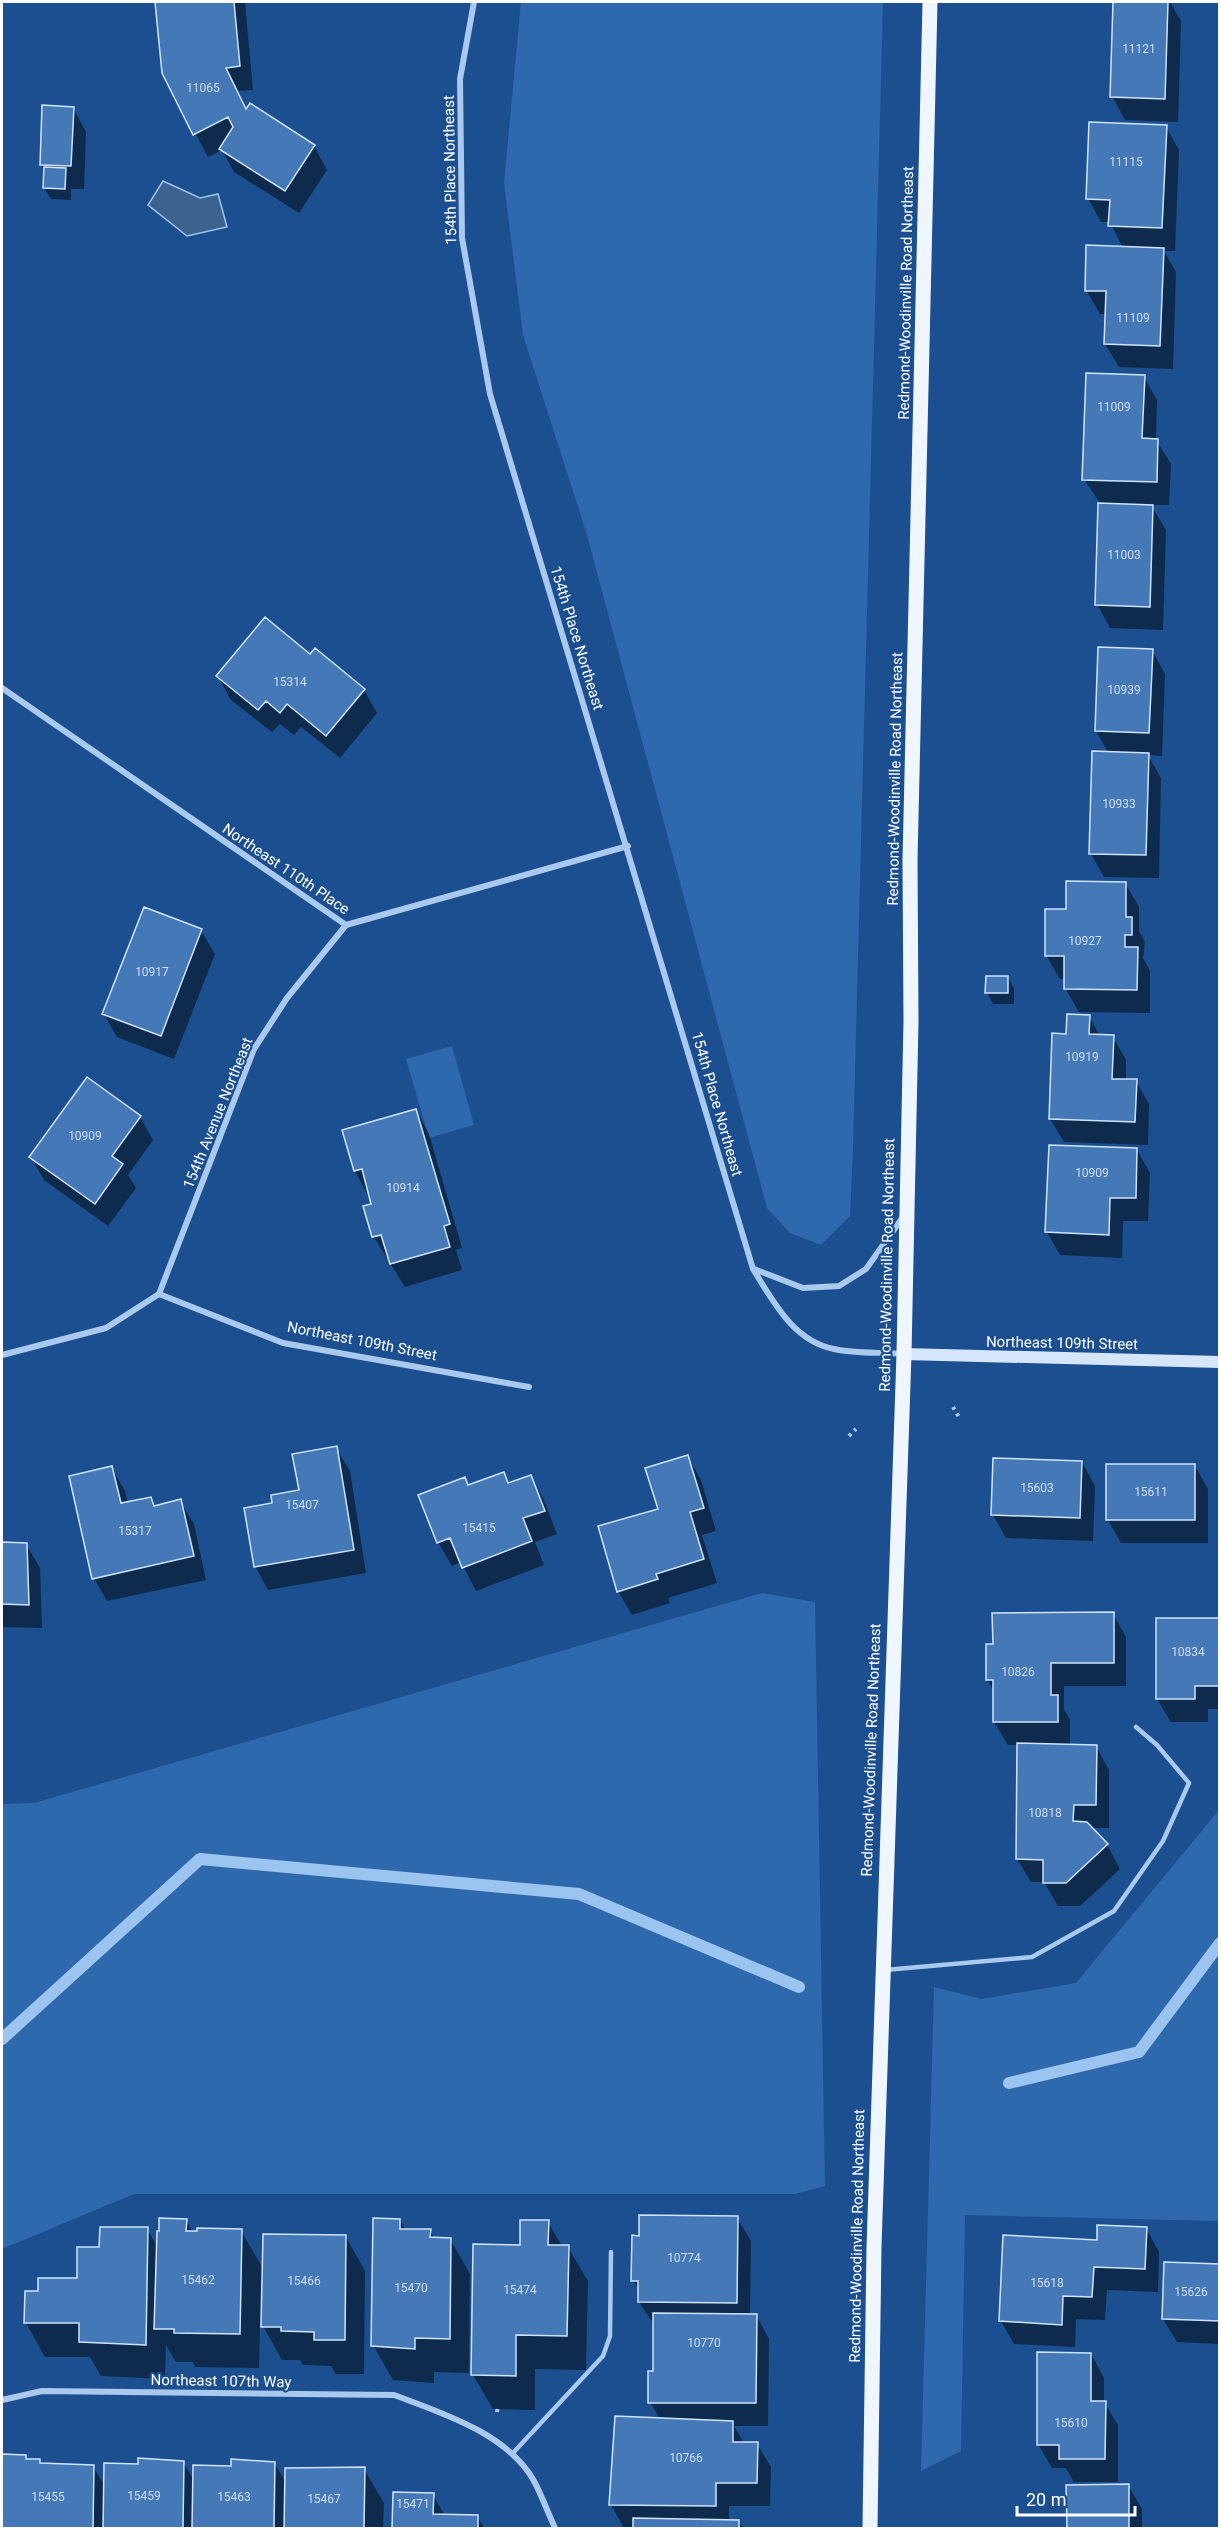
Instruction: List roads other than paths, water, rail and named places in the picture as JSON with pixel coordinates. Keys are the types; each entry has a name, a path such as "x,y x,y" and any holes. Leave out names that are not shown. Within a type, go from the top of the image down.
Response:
{"main road":[{"name":"Redmond-Woodinville Road Northeast","path":"870,2529 874,2247 882,1970 904,1354 911,1021 910,860 930,2"}],"street":[{"name":"154th Place Northeast","path":"474,2 460,79 462,238 490,394 628,846 753,1269 779,1311 806,1339 833,1349 904,1354"},
{"name":"Northeast 110th Place","path":"2,688 346,925 628,846"},
{"name":"154th Avenue Northeast","path":"159,1294 254,1049 286,998 346,925"},
{"path":"753,1269 803,1288 839,1286 866,1269 906,1214"},
{"path":"2,1355 106,1328 159,1294"},
{"name":"Northeast 109th Street","path":"159,1294 284,1343 529,1387"},
{"name":"Northeast 109th Street","path":"904,1354 1220,1362"},
{"name":"Northeast 107th Way","path":"2,2400 42,2391 394,2395 438,2411 491,2439 512,2454 533,2480 555,2529"}],"lane":[{"path":"882,1970 1032,1957 1114,1911 1163,1840 1189,1783 1157,1745 1136,1727"},
{"path":"512,2454 603,2356 610,2336 611,2252"}],"waterway":[{"path":"2,2039 200,1859 579,1894 799,1987"},
{"path":"1009,2083 1139,2052 1220,1943"}]}
